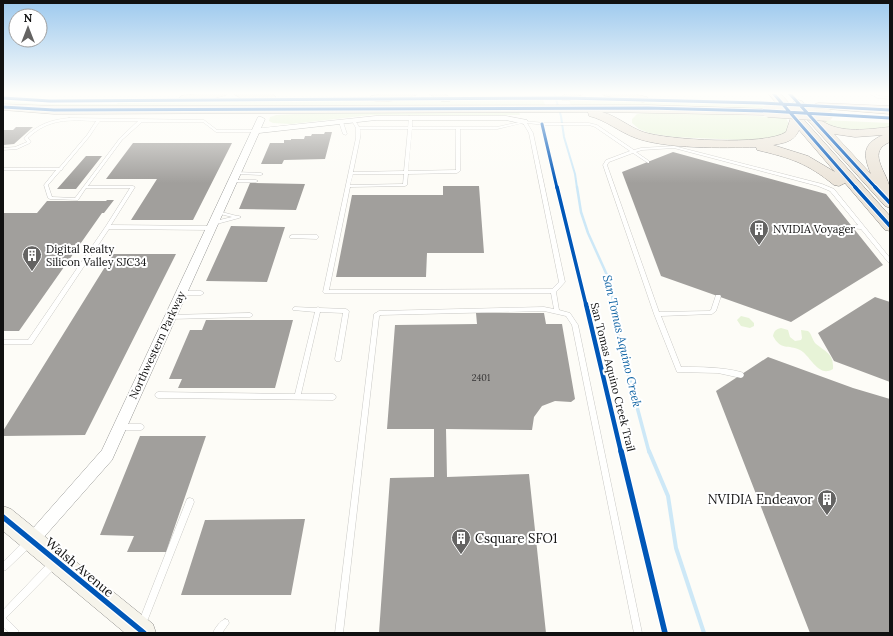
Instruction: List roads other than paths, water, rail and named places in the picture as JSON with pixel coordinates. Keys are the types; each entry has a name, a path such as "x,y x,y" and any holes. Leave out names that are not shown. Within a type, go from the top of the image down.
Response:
{"highway":[{"path":"616,123 629,132 667,140 744,144 778,142 790,136 795,123"},
{"path":"629,123 630,126 640,135"},
{"path":"799,123 890,228"},
{"path":"816,123 888,200"},
{"path":"817,123 835,131 851,134 890,131"},
{"path":"888,200 871,155 873,146 890,136"},
{"path":"744,144 792,154 817,164 880,216"}],"main road":[{"name":"Walsh Avenue","path":"3,517 141,631"}],"street":[{"name":"Northwestern Parkway","path":"32,540 107,455 259,123"},
{"path":"255,131 333,123"}],"lane":[{"path":"3,149 16,148 29,142 26,138 33,130 50,123"},
{"path":"96,123 88,136 46,185 50,198 76,199 121,139 139,123"},
{"path":"206,123 216,131 255,131"},
{"path":"341,123 345,134"},
{"path":"355,123 358,128 351,173 326,292 553,291 562,282 531,133 524,123"},
{"path":"348,186 405,185 410,123"},
{"path":"358,128 497,128 521,123"},
{"path":"531,123 589,124 596,126 648,162"},
{"path":"351,173 456,172 458,171 458,128"},
{"path":"741,375 729,371 678,370 605,165 607,161 632,151 649,148 674,147 820,185 832,190 861,227 890,260"},
{"path":"3,169 61,168"},
{"path":"234,177 261,174"},
{"path":"234,177 256,181"},
{"path":"3,342 30,342 108,227 133,187 85,187"},
{"path":"108,227 212,226 239,217 218,212"},
{"path":"852,227 861,227"},
{"path":"292,237 317,236"},
{"path":"553,291 557,312"},
{"path":"181,293 201,293"},
{"path":"657,314 710,313 713,311 718,296"},
{"path":"295,309 346,311 338,358"},
{"path":"297,397 318,309"},
{"path":"339,633 376,316 379,313 544,309 568,314 575,325 638,633"},
{"path":"170,317 250,315"},
{"path":"158,395 333,397"},
{"path":"119,427 141,427"},
{"path":"141,631 190,502"},
{"path":"3,567 32,540"},
{"path":"3,616 56,561"},
{"path":"3,621 16,633"},
{"path":"216,633 225,623"}],"waterway":[{"name":"San Tomas Aquino Creek","path":"562,123 564,137 575,174 577,188"},
{"name":"San Tomas Aquino Creek","path":"577,187 581,212 588,233 611,284 613,305"},
{"name":"San Tomas Aquino Creek","path":"613,304 615,324 649,452"},
{"name":"San Tomas Aquino Creek","path":"649,451 668,496 676,548 704,633"}],"place":[{"name":"NVIDIA Voyager","path":"759,246"},
{"name":"Digital Realty Silicon Valley SJC34","path":"32,272"},
{"name":"NVIDIA Endeavor","path":"827,516"},
{"name":"Csquare SFO1","path":"461,555"}]}
